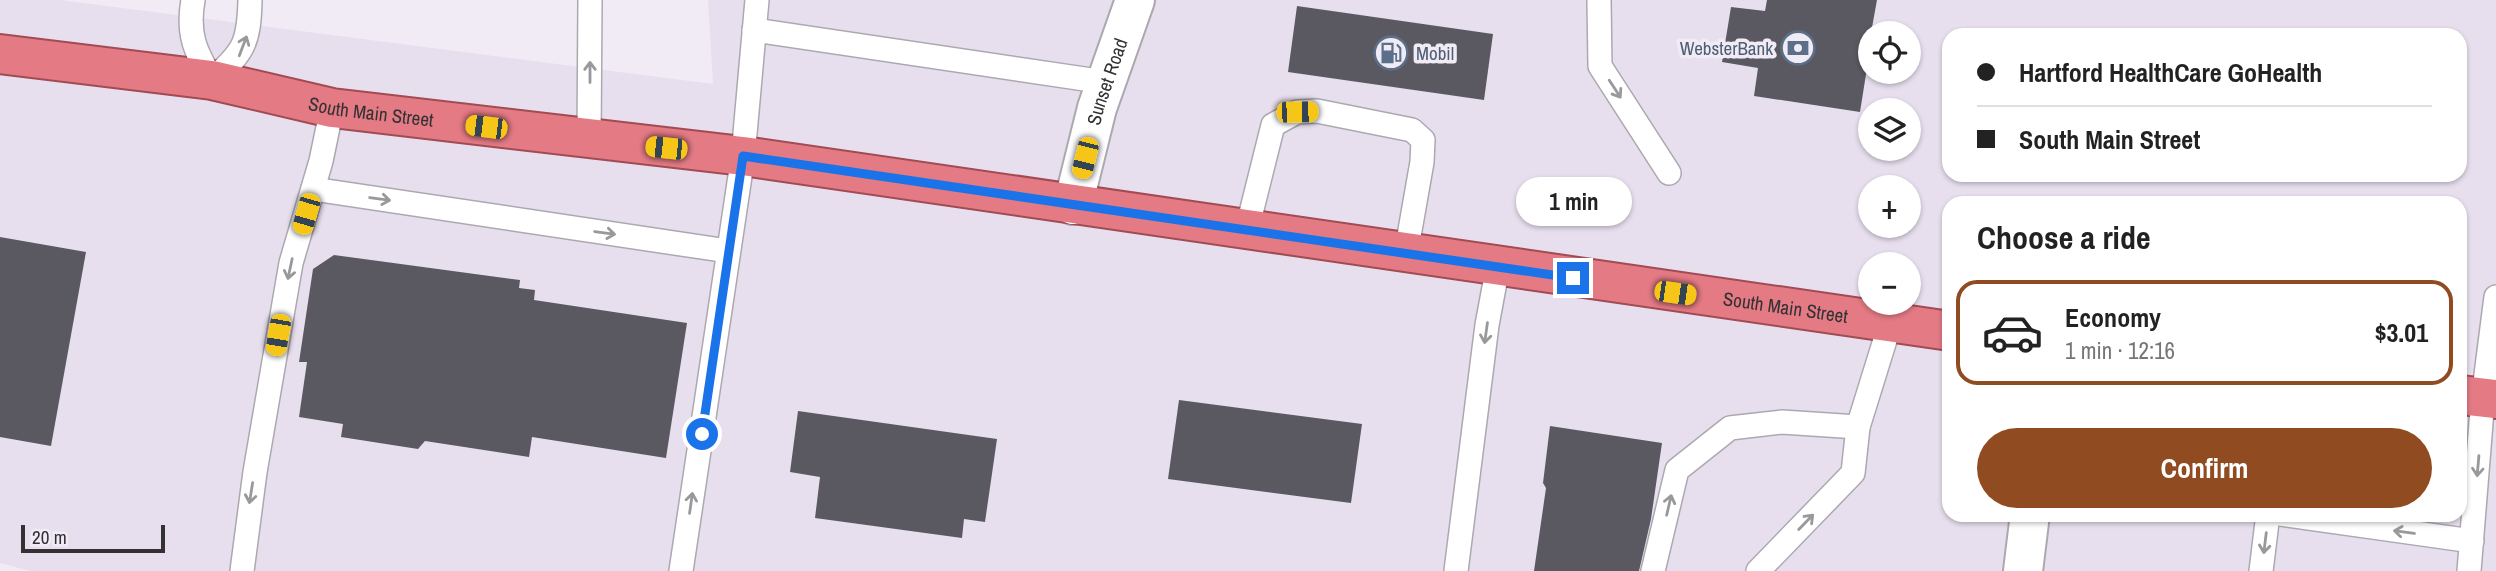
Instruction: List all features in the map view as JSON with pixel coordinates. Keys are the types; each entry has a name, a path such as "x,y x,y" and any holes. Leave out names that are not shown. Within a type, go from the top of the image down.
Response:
{"highway":[{"name":"South Main Street","path":"0,54 212,80 332,108 743,156 1942,330"}],"street":[{"name":"Sunset Road","path":"1073,205 1105,82 1135,0"},
{"path":"2023,571 2029,522"}],"lane":[{"path":"194,0 190,19 195,50 212,80 238,58 249,29 250,0"},
{"path":"589,140 590,0"},
{"path":"681,571 743,156 757,0"},
{"path":"1599,0 1600,66 1669,173"},
{"path":"754,30 1105,82"},
{"path":"242,571 243,543 254,472 291,263 313,189 332,108"},
{"path":"1247,229 1273,125 1297,112 1317,111 1412,130 1423,140 1422,162 1406,253"},
{"path":"313,189 728,251"},
{"path":"1456,571 1487,325 1498,266"},
{"path":"2469,571 2480,397 2496,297"},
{"path":"1758,571 1853,473 1858,427 1890,324"},
{"path":"1653,571 1677,470 1730,428 1782,422 1858,427"},
{"path":"2261,571 2267,522"},
{"path":"2337,522 2472,541"}],"shaded area":[{"path":"0,0 60,0 713,84 708,0 2496,0 2496,571 30,571 0,563"}],"building":[{"name":"WebsterBank","path":"1767,0 1877,0 1873,21 1858,21 1858,84 1864,84 1862,98 1858,98 1858,112 1754,96 1758,68 1722,62 1731,7 1765,11"},
{"name":"Mobil","path":"1297,6 1493,34 1484,100 1288,72"},
{"path":"0,237 86,252 51,446 0,437"},
{"path":"334,255 520,280 519,288 535,290 534,300 687,323 666,458 532,437 529,457 425,441 418,449 341,437 343,424 299,417 307,362 299,362 313,269"},
{"path":"1179,400 1362,424 1351,503 1168,479"},
{"path":"798,411 997,439 985,522 964,519 962,538 815,518 820,477 790,472"},
{"path":"1550,426 1662,443 1651,519 1639,571 1534,571 1546,488 1543,483"}],"place":[{"name":"WebsterBank","path":"1798,48"},
{"name":"Mobil","path":"1391,53"}],"route":[{"path":"702,434 743,156 1573,278"}]}
